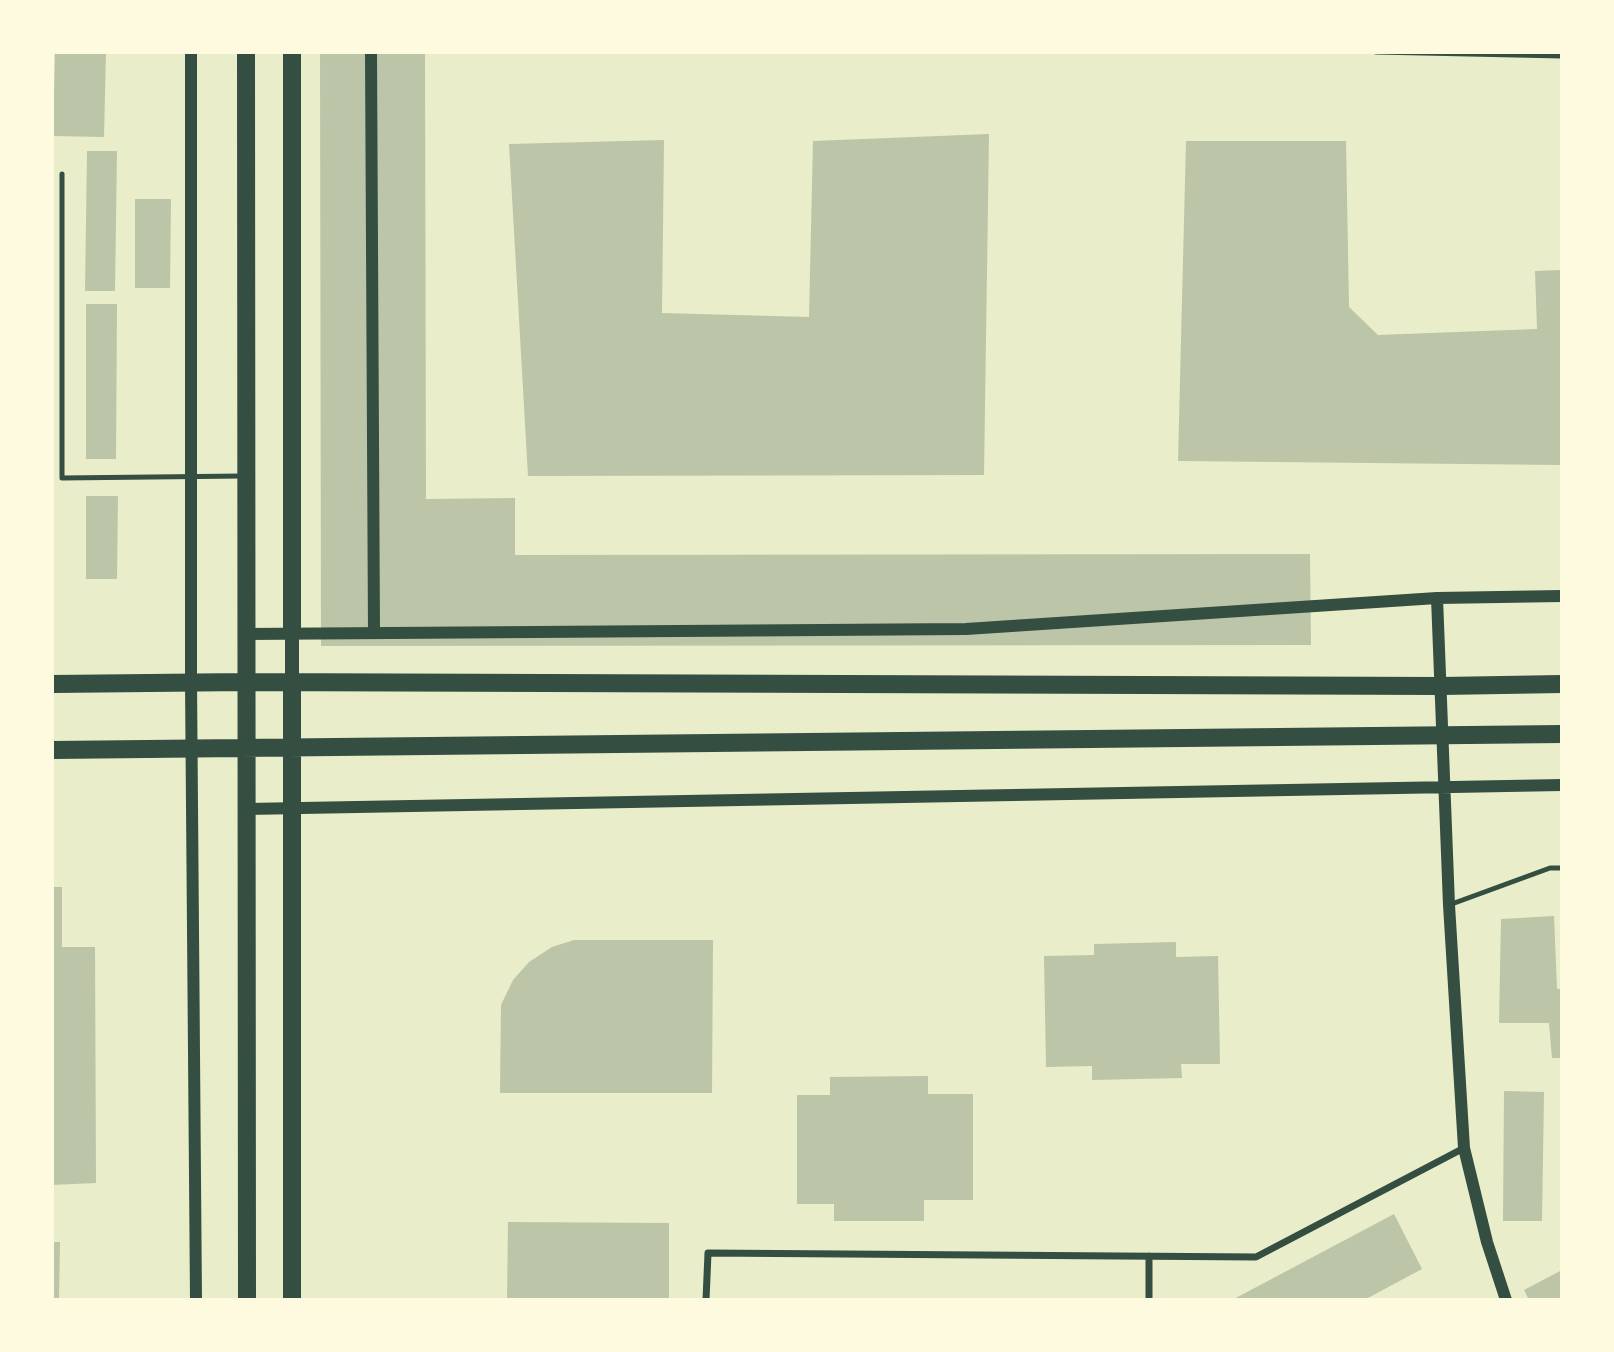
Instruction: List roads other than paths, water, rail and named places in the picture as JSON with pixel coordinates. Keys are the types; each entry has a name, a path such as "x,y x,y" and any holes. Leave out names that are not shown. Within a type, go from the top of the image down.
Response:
{"main road":[{"path":"246,52 247,1300"},
{"path":"292,52 292,1300"},
{"path":"52,684 246,682 1442,687 1562,684"},
{"path":"52,750 1562,734"}],"street":[{"path":"191,52 191,682 196,1300"},
{"path":"371,52 374,632"},
{"path":"246,634 966,629 1437,598 1562,596"},
{"path":"1437,598 1449,905 1464,1148 1487,1242 1506,1300"},
{"path":"247,809 1562,785"},
{"path":"706,1300 708,1253 1256,1256 1464,1148"},
{"path":"1149,1256 1149,1300"}],"lane":[{"path":"1376,52 1562,56"},
{"path":"62,174 62,478 246,476"},
{"path":"1449,905 1550,868 1562,868"}]}
